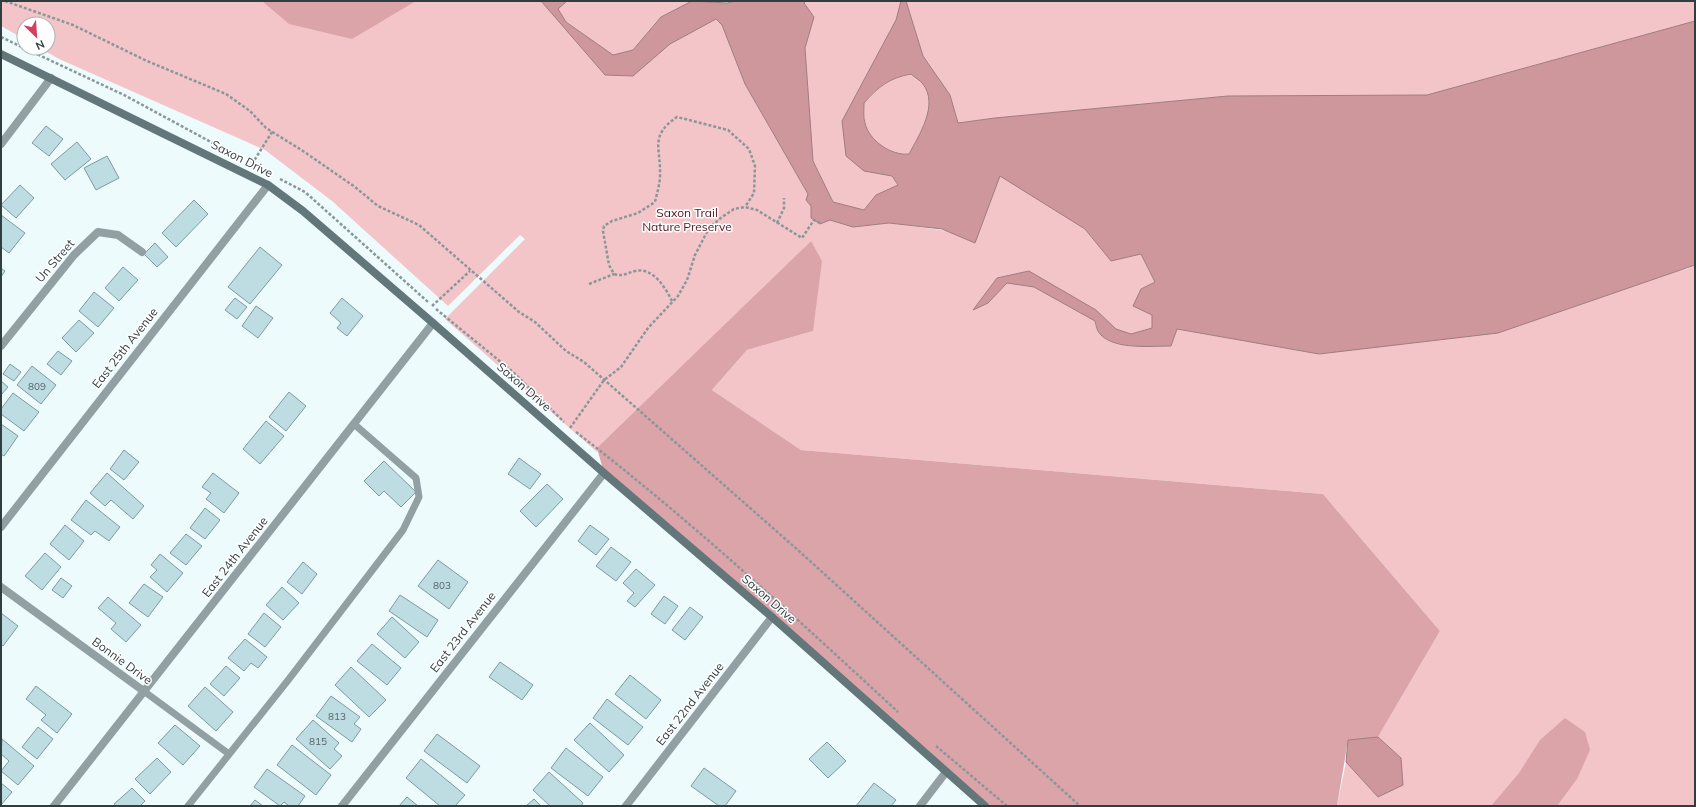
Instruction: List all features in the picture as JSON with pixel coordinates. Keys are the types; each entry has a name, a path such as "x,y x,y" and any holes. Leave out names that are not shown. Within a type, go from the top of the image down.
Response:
{"street":[{"name":"Saxon Drive","path":"1,54 268,185 303,211 772,617 985,806"},
{"path":"1,144 51,78"},
{"name":"East 25th Avenue","path":"1,527 268,185"},
{"name":"Un Street","path":"1,346 74,255 98,232 118,235 142,252"},
{"name":"East 24th Avenue","path":"54,806 146,692 433,322"},
{"name":"East 23rd Avenue","path":"342,806 604,473"},
{"name":"Bonnie Drive","path":"1,587 146,692"},
{"name":"East 22nd Avenue","path":"626,806 772,617"},
{"path":"920,806 946,772"}],"lane":[{"path":"188,806 403,530 420,498 416,478 354,424"},
{"name":"Bonnie Drive","path":"146,692 229,754"}],"path":[{"path":"5,1 73,25 146,61 226,94 250,111 266,128 355,187 378,206 419,225 519,312 535,322 566,351 584,362 793,546 1080,806"},
{"path":"1,37 16,44"},
{"path":"614,274 610,265 603,231 604,226 612,221 638,213 655,202 660,175 657,143 666,125 677,117 728,130 749,149 755,166 754,193 745,207"},
{"path":"252,164 272,132"},
{"path":"777,222 784,208 784,198"},
{"path":"570,428 604,380 621,367 648,328 678,296 687,280 695,255 710,228 734,209 745,207 757,210 802,238 814,220 820,224"},
{"path":"432,306 470,270"},
{"path":"588,284 614,274 627,275 634,271 641,270 656,277 664,284 672,301"}],"green space":[{"name":"Saxon Trail Nature Preserve","path":"1,1 541,1 605,75 633,76 670,44 715,19 722,25 745,84 808,194 830,220 853,227 889,223 947,231 1000,175 1085,229 1111,261 1141,253 1155,282 1141,289 1152,315 1152,328 1131,334 1116,329 1096,310 1029,271 997,278 974,309 988,303 1007,283 1034,287 1095,321 1101,335 1108,340 1125,346 1171,346 1177,329 1319,354 1687,269 1695,265 1695,806 1337,806 1346,762 1378,797 1401,758 1378,737 1440,631 1323,494 801,450 712,390 747,350 813,331 811,241 597,452 445,319 525,239 520,235 448,306 332,201 265,150 54,56 56,56 56,16 16,16 16,34 1,26"},
{"path":"567,1 692,1 661,17 633,50 613,55 566,22 557,9"},
{"path":"806,1 901,1 896,20 842,121 864,171 892,176 898,186 876,195 864,210 833,202 813,161 805,48 814,17 804,3"},
{"path":"906,1 1695,1 1695,21 1427,95 1228,96 995,118 958,123 950,95 923,56"},
{"path":"911,74 923,84 927,92 929,101 928,110 922,129 909,154 902,154 882,146 871,136 864,121 864,103 885,84 896,78"}],"shaded area":[{"path":"262,1 416,1 352,39 289,24"},
{"path":"541,1 567,1 558,9 566,22 613,55 633,50 661,17 692,1 727,3 735,1 806,1 804,3 814,17 805,48 813,161 833,202 864,210 876,195 898,185 892,176 864,171 846,156 842,121 896,20 901,1 906,1 923,56 950,95 958,123 995,118 1228,96 1427,95 1695,21 1695,265 1498,333 1319,354 1177,329 1171,346 1124,345 1107,340 1099,332 1095,321 1034,287 1007,283 988,303 973,310 997,278 1029,271 1096,310 1116,329 1131,334 1152,328 1152,315 1133,306 1141,289 1155,282 1141,254 1111,261 1085,229 1000,176 975,243 942,229 889,223 853,227 830,220 820,224 811,218 811,206 806,200 808,194 745,84 722,25 716,19 670,44 633,76 605,75","holes":["911,74 923,84 927,92 929,101 928,110 926,120 909,154 902,154 896,153 882,146 871,136 864,121 864,103 884,84 896,78"]},
{"path":"811,241 822,261 813,331 747,350 712,390 801,450 1323,494 1440,631 1378,737 1348,740 1337,806 985,806 604,473 597,448"},
{"path":"1565,718 1585,732 1590,750 1577,779 1557,806 1491,806 1519,773 1540,740"},
{"path":"1378,737 1401,758 1403,785 1378,797 1346,762 1348,740"}],"building":[{"path":"46,126 63,139 49,156 32,143"},
{"path":"77,142 91,159 65,180 51,164"},
{"path":"107,156 119,178 96,190 84,168"},
{"path":"20,185 34,198 16,218 1,205"},
{"path":"194,200 208,214 176,247 162,233"},
{"path":"1,215 25,233 9,253 1,247"},
{"path":"155,243 168,257 157,267 144,254"},
{"path":"260,247 282,265 250,304 228,287"},
{"path":"123,267 138,280 119,301 105,288"},
{"path":"1,268 5,271 1,277"},
{"path":"94,292 114,308 98,327 79,311"},
{"path":"235,298 247,307 237,319 225,310"},
{"path":"342,298 363,316 347,336 337,328 341,323 330,313"},
{"path":"256,306 273,318 258,338 242,326"},
{"path":"79,320 94,333 76,352 62,338"},
{"path":"58,351 72,361 61,375 47,364"},
{"path":"10,364 21,372 14,381 3,374"},
{"path":"32,366 56,385 41,404 17,385"},
{"path":"1,381 8,387 1,395"},
{"path":"289,392 306,406 286,431 269,417"},
{"path":"13,393 39,412 24,431 1,414 1,409"},
{"path":"266,421 284,436 260,464 243,449"},
{"path":"1,424 18,436 4,456 1,454"},
{"path":"124,450 139,462 124,480 110,469"},
{"path":"519,458 541,474 530,489 508,474"},
{"path":"384,461 416,492 401,507 384,491 379,496 364,481"},
{"path":"107,473 144,506 133,519 111,500 105,506 90,493"},
{"path":"213,473 239,493 224,513 206,499 211,493 202,487"},
{"path":"547,484 563,499 536,527 520,511"},
{"path":"86,500 120,527 109,541 95,531 91,535 71,520"},
{"path":"205,508 220,520 205,539 190,528"},
{"path":"65,525 84,541 69,560 50,544"},
{"path":"590,525 609,539 596,555 578,541"},
{"path":"186,534 202,546 186,565 170,553"},
{"path":"611,547 631,562 616,581 596,566"},
{"path":"45,553 61,567 42,590 25,576"},
{"path":"160,554 183,573 167,592 150,577 157,570 151,565"},
{"path":"438,560 468,582 449,609 418,586"},
{"path":"303,562 317,574 302,594 287,582"},
{"path":"636,569 655,585 635,607 627,601 634,593 623,583"},
{"path":"61,578 72,586 63,598 52,590"},
{"path":"144,584 163,597 148,617 129,603"},
{"path":"282,587 299,603 283,620 266,605"},
{"path":"400,595 438,620 427,637 389,611"},
{"path":"664,596 678,606 665,624 651,614"},
{"path":"108,597 141,625 126,642 111,629 116,623 98,608"},
{"path":"690,607 703,617 685,640 672,630"},
{"path":"1,613 18,626 3,646 1,644"},
{"path":"264,613 281,627 265,647 248,634"},
{"path":"392,617 419,642 405,658 377,634"},
{"path":"245,639 267,657 258,668 251,663 244,671 228,658"},
{"path":"372,644 401,668 387,685 357,661"},
{"path":"500,662 533,685 522,700 489,677"},
{"path":"226,666 240,678 224,696 210,684"},
{"path":"351,667 386,700 369,717 335,685"},
{"path":"630,675 661,700 646,719 615,694"},
{"path":"36,686 72,714 57,733 41,720 46,715 26,699"},
{"path":"205,687 233,712 216,731 188,706"},
{"path":"331,696 360,717 354,724 361,729 352,742 316,716"},
{"path":"607,699 643,727 628,745 593,718"},
{"path":"313,720 339,743 334,749 342,756 330,769 296,739"},
{"path":"590,723 624,755 609,772 574,740"},
{"path":"175,725 200,746 183,765 158,743"},
{"path":"38,727 53,739 37,759 22,747"},
{"path":"437,734 480,766 467,783 424,751"},
{"path":"2,739 34,766 18,785 1,771 9,761 1,754"},
{"path":"827,742 846,761 828,778 809,759"},
{"path":"292,745 331,775 316,795 277,765"},
{"path":"566,748 603,777 588,796 551,768"},
{"path":"157,758 171,772 150,794 135,779"},
{"path":"421,759 465,795 455,806 440,806 406,778"},
{"path":"704,768 736,791 725,806 719,806 691,786"},
{"path":"267,769 305,796 298,806 289,806 284,802 280,806 254,787"},
{"path":"549,772 583,803 581,806 550,806 533,790"},
{"path":"1,783 12,792 1,805"},
{"path":"874,783 896,800 891,806 856,806"},
{"path":"132,788 145,801 140,806 116,806 114,804"},
{"path":"407,797 418,806 399,806"},
{"path":"534,799 541,806 526,806"},
{"path":"255,800 263,806 250,806"}]}
